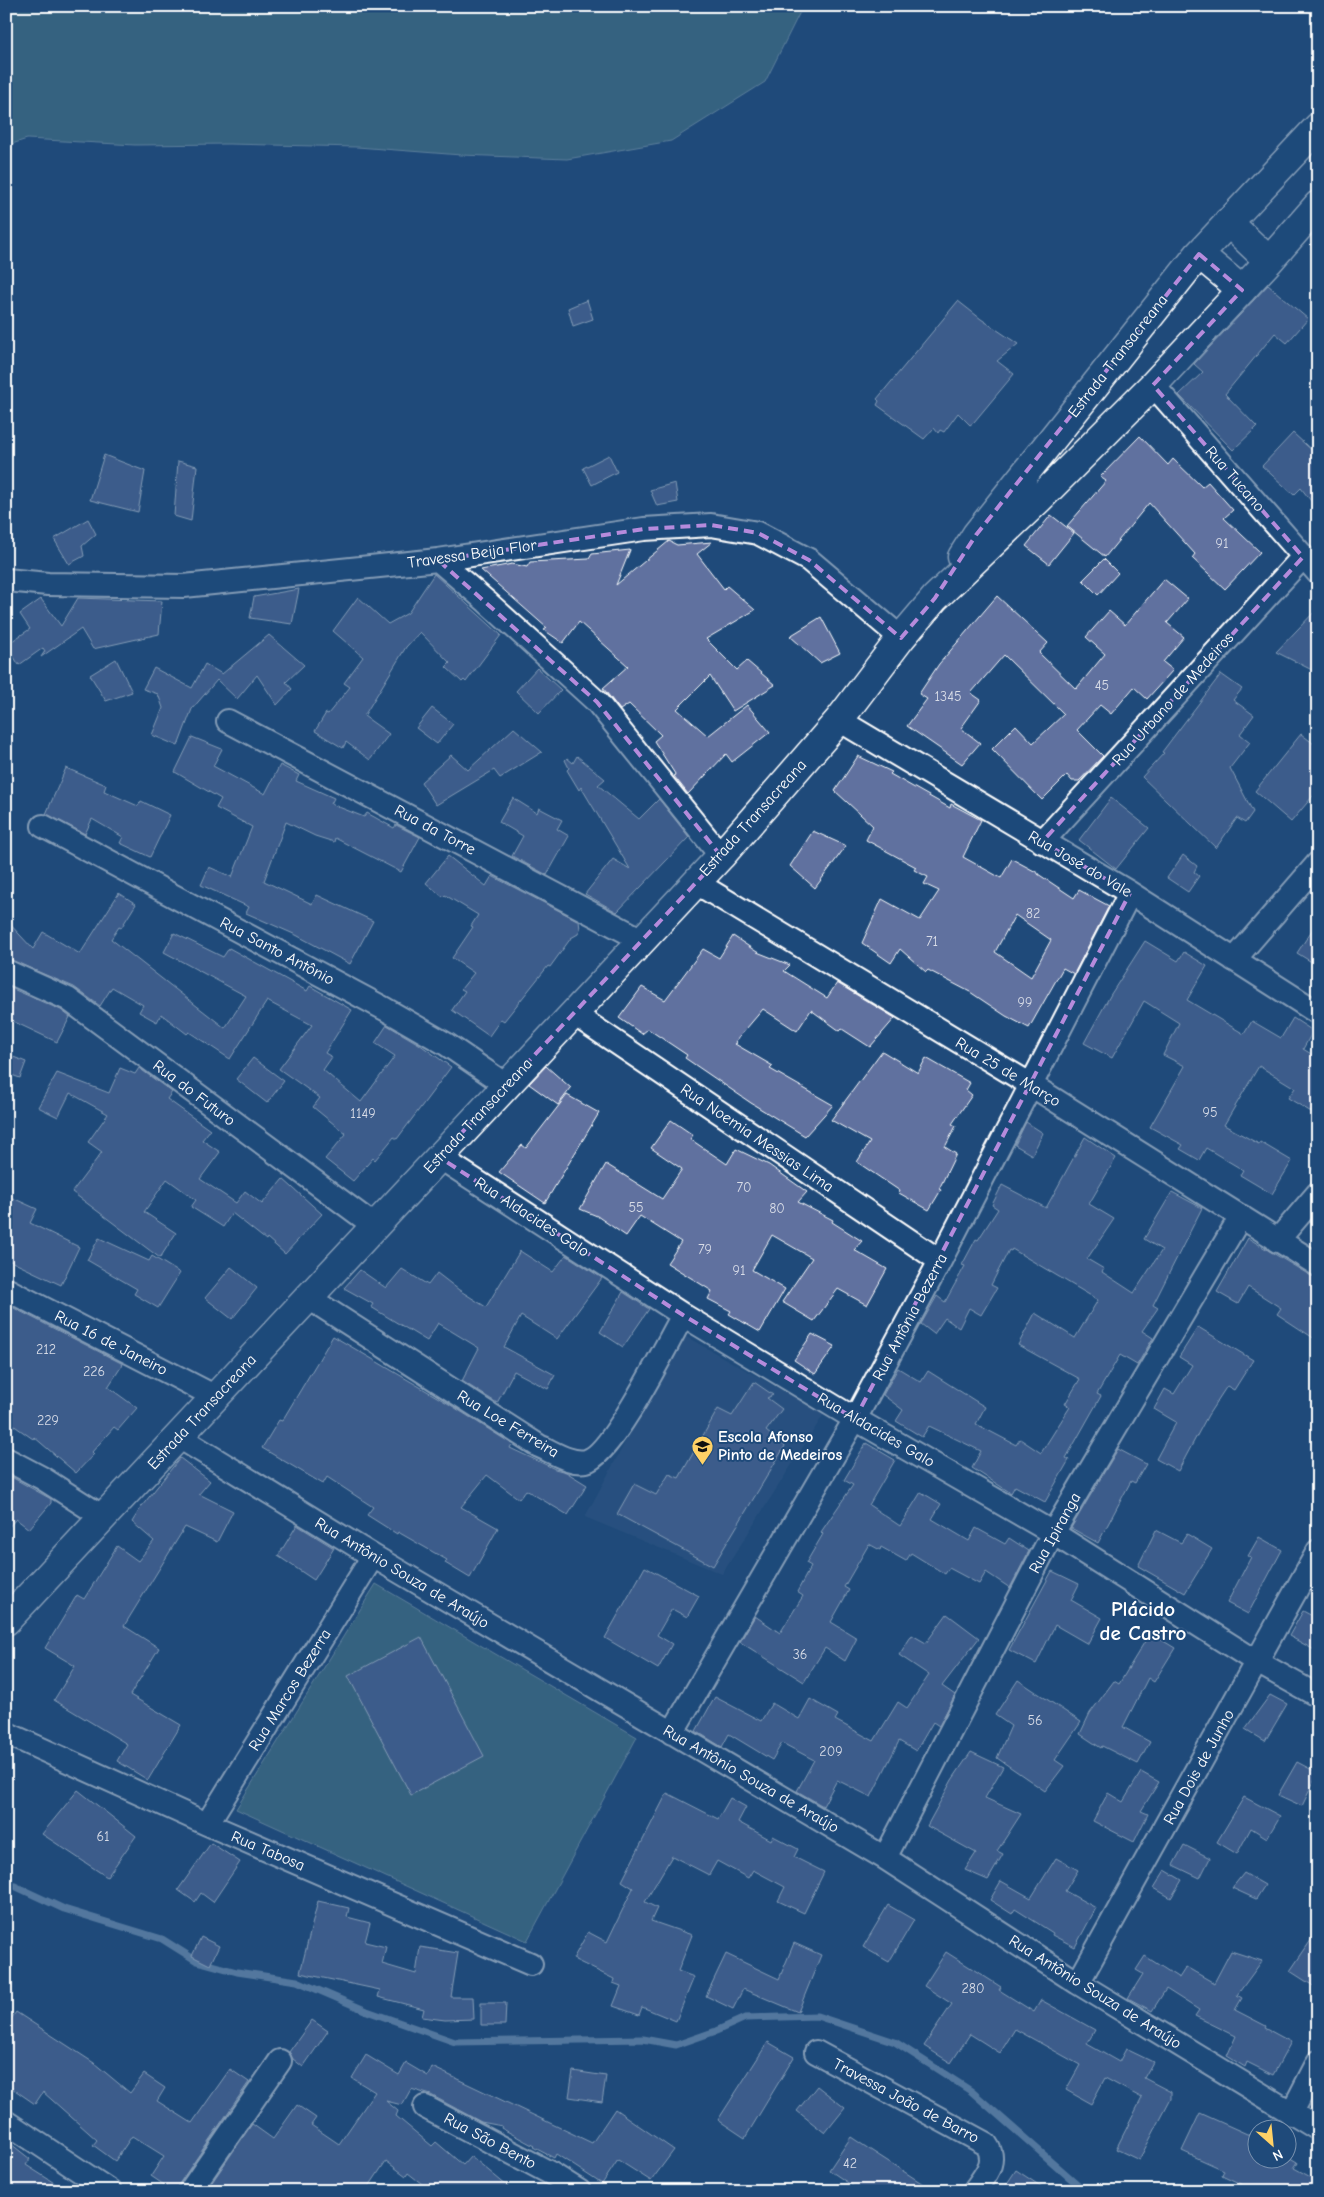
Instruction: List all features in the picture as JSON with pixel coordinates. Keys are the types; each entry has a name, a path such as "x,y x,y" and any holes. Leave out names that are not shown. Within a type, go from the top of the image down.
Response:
{"street":[{"name":"Estrada Transacreana","path":"935,598 976,535 1199,254 1318,127"},
{"name":"Estrada Transacreana","path":"6,1621 721,856 839,720 901,638 935,598 1039,499 1153,385 1269,261 1318,205"},
{"path":"1228,222 1269,261"},
{"path":"1199,254 1242,290"},
{"name":"Rua Tucano","path":"1153,385 1318,573"},
{"name":"Travessa Beija Flor","path":"6,580 48,584 184,586 438,560 644,530 711,525 758,533 810,560 901,638"},
{"name":"Rua Urbano de Medeiros","path":"1042,842 1303,557"},
{"path":"438,560 597,702 721,856"},
{"name":"Rua da Torre","path":"228,720 642,940"},
{"name":"Rua José do Vale","path":"839,720 1042,842 1130,892 1318,1013"},
{"name":"Rua Santo Antônio","path":"44,826 385,1009 446,1044 506,1085"},
{"path":"1234,960 1318,863"},
{"name":"Rua 25 de Março","path":"695,882 1031,1086 1318,1265"},
{"name":"Rua Antônia Bezerra","path":"672,1733 855,1419 940,1262 1130,892"},
{"name":"Rua do Futuro","path":"6,971 68,999 376,1227"},
{"name":"Rua Noemia Messias Lima","path":"574,1014 940,1262"},
{"name":"Rua Aldacides Galo","path":"440,1157 683,1315 855,1419 1053,1533 1257,1662 1318,1696"},
{"path":"1277,1241 1318,1193"},
{"name":"Rua Ipiranga","path":"885,1858 1053,1533 1241,1216"},
{"name":"Rua 16 de Janeiro","path":"6,1289 216,1397"},
{"name":"Rua Loe Ferreira","path":"309,1298 539,1446 571,1461 586,1461 597,1455 617,1431 683,1315"},
{"name":"Rua Antônio Souza de Araújo","path":"179,1437 373,1556 885,1858 1078,1983 1318,2130"},
{"path":"6,1459 42,1478 103,1517"},
{"name":"Rua Dois de Junho","path":"1078,1983 1318,1551"},
{"name":"Rua Marcos Bezerra","path":"207,1824 373,1556"},
{"name":"Rua Tabosa","path":"6,1733 207,1824 531,1964"},
{"name":"Travessa João de Barro","path":"816,2052 986,2144 992,2155 989,2169 974,2191"},
{"path":"190,2191 280,2061"},
{"path":"1291,2114 1318,2062"},
{"name":"Rua São Bento","path":"425,2107 552,2174 579,2191"},
{"path":"6,2122 110,2191"}],"highlighted area":[{"path":"1199,254 1242,290 1153,385 1303,557 1042,842 1130,893 855,1419 683,1315 439,1157 721,856 597,702 438,560 644,529 711,525 758,533 809,560 901,638 935,598 976,535"}],"shaded area":[{"name":"Escola Afonso Pinto de Medeiros","path":"683,1335 824,1414 722,1574 585,1517"}],"green space":[{"path":"6,6 803,6 765,82 671,141 567,159 461,155 357,147 229,144 135,145 27,139 6,146"},
{"path":"376,1584 637,1737 527,1941 236,1809"}],"building":[{"path":"1268,285 1308,319 1287,343 1275,333 1225,394 1257,427 1233,450 1179,395 1203,372 1194,364"},
{"path":"587,300 593,319 573,326 568,308"},
{"path":"958,301 1018,344 997,361 1014,374 970,425 958,413 944,432 940,430 938,433 934,428 924,439 877,405 879,401 877,399"},
{"path":"1293,433 1318,456 1318,510 1301,488 1294,495 1262,466"},
{"path":"1140,436 1168,465 1173,459 1202,487 1208,482 1233,510 1224,518 1260,552 1225,589 1192,558 1195,554 1149,503 1105,557 1067,526 1106,481 1100,477"},
{"path":"104,455 145,471 138,512 90,500"},
{"path":"609,455 617,472 592,485 583,468"},
{"path":"178,461 197,466 191,521 174,516"},
{"path":"675,483 678,502 657,506 650,490"},
{"path":"1051,515 1074,533 1049,564 1026,546"},
{"path":"88,519 96,534 82,546 84,556 69,564 54,539"},
{"path":"669,541 677,545 712,542 697,554 724,589 727,586 755,610 706,639 737,670 747,661 775,685 733,711 710,676 677,709 708,736 747,705 770,732 732,762 726,754 688,794 674,776 675,774 654,741 661,735 629,704 620,710 603,688 628,666 579,622 563,643 544,630 547,628 481,570 512,564 527,567 530,562 589,559 592,554 630,550 616,585"},
{"path":"1104,559 1118,573 1098,595 1083,580"},
{"path":"434,574 501,635 466,682 464,680 462,682 446,667 450,663 420,632 406,647 364,716 389,734 370,760 346,742 343,748 315,731 326,713 328,714 350,687 344,683 363,657 333,631 358,597 388,624 408,613"},
{"path":"1164,579 1188,599 1167,623 1184,637 1163,662 1173,670 1147,699 1134,687 1111,714 1100,705 1077,730 1103,756 1079,781 1072,781 1067,775 1042,800 992,749 1016,725 1033,743 1064,714 1004,655 971,693 981,700 961,728 980,743 962,764 907,726 927,699 919,694 939,664 997,596 1048,643 1039,653 1076,689 1105,654 1086,637 1109,611 1125,625"},
{"path":"299,589 292,624 250,618 254,597"},
{"path":"78,598 162,601 159,634 93,649 81,629 41,657 45,651 43,648 19,665 6,645 30,629 20,614 41,599 61,626"},
{"path":"1318,608 1318,673 1276,652"},
{"path":"821,617 840,653 820,663 790,636"},
{"path":"269,635 304,665 286,682 292,689 277,705 257,675 237,699 217,680 192,709 178,746 152,735 163,708 158,694 143,689 154,668 192,688 205,664 222,674"},
{"path":"116,659 132,692 106,701 90,675"},
{"path":"537,668 561,690 539,713 516,691"},
{"path":"1221,674 1242,689 1233,700 1254,715 1240,734 1250,742 1230,768 1253,812 1245,823 1237,818 1216,848 1142,777 1164,753 1162,752"},
{"path":"432,708 453,724 437,744 416,728"},
{"path":"514,728 542,752 500,778 494,770 436,805 421,782 451,755 468,770"},
{"path":"1301,734 1318,747 1318,790 1291,822 1255,791"},
{"path":"192,737 222,749 213,766 265,794 280,765 299,775 296,781 334,798 331,804 364,817 367,813 394,828 396,825 420,837 401,872 335,838 334,842 315,836 286,822 264,881 312,904 317,895 373,921 350,964 296,935 246,913 249,907 201,885 209,867 232,877 252,827 216,808 221,799 175,772"},
{"path":"577,756 605,779 598,785 639,819 659,799 689,837 617,912 585,894 613,859 630,869 581,787 579,790 567,770 569,768 565,760 567,758 573,763"},
{"path":"858,756 892,772 890,774 950,808 951,804 981,820 963,857 1001,878 1012,859 1038,873 1074,898 1079,890 1109,906 1074,974 1063,968 1029,1028 1006,1016 970,992 928,970 926,972 900,949 891,963 862,943 882,899 920,920 939,891 924,884 928,877 914,870 916,867 866,840 873,826 835,791","holes":["1015,915 1051,940 1031,977 995,952"]},
{"path":"66,768 106,785 104,791 138,806 141,801 170,815 150,857 120,843 123,837 92,819 85,834 46,814"},
{"path":"513,798 537,813 539,808 562,820 557,829 569,836 547,875 512,856 523,836 499,822"},
{"path":"1111,798 1149,828 1116,869 1079,840"},
{"path":"813,831 846,846 815,888 790,866"},
{"path":"1183,855 1197,866 1194,872 1199,876 1188,892 1167,878"},
{"path":"448,856 486,886 492,876 579,921 580,929 578,934 571,938 550,967 548,966 504,1021 501,1019 489,1036 452,1010 465,991 461,989 474,973 452,958 473,927 471,926 478,915 445,895 443,897 426,883"},
{"path":"119,893 136,904 121,928 119,927 111,939 225,1028 246,996 164,952 174,933 223,957 229,948 307,991 310,986 352,1010 325,1053 332,1057 323,1070 361,1102 395,1056 375,1043 387,1025 419,1044 451,1067 397,1139 394,1137 375,1160 373,1158 353,1181 325,1159 346,1134 313,1107 320,1098 279,1069 312,1025 267,1001 230,1059 189,1032 187,1034 161,1014 157,1022 139,1012 143,1005 112,987 100,1006 74,987 6,958 6,920 33,949 43,932 80,954"},
{"path":"1318,921 1318,966 1297,953"},
{"path":"733,936 757,952 790,965 784,971 827,998 837,983 895,1018 870,1047 842,1029 840,1031 811,1010 797,1031 763,1009 735,1042 737,1043 735,1044 773,1066 770,1069 833,1105 805,1136 751,1103 685,1058 687,1055 648,1029 642,1034 619,1018 642,987 665,1000 703,949 719,958"},
{"path":"1145,941 1178,961 1184,952 1207,966 1187,1000 1244,1034 1252,1021 1281,1038 1293,1018 1313,1031 1303,1049 1318,1058 1318,1116 1288,1098 1295,1088 1259,1066 1224,1125 1259,1144 1260,1142 1292,1161 1272,1194 1240,1175 1243,1170 1206,1148 1199,1160 1180,1149 1183,1145 1150,1127 1185,1066 1163,1055 1179,1023 1144,1001 1112,1058 1084,1043 1111,994"},
{"path":"6,986 61,1010 70,1017 57,1042 6,1018"},
{"path":"882,1051 918,1073 926,1058 970,1083 966,1090 972,1095 952,1124 956,1126 945,1147 956,1154 939,1189 941,1190 929,1210 899,1193 900,1191 857,1162 870,1142 831,1120"},
{"path":"6,1054 26,1062 20,1078 6,1073"},
{"path":"253,1058 284,1081 267,1103 236,1079"},
{"path":"546,1066 571,1088 558,1105 529,1084"},
{"path":"120,1068 135,1074 139,1068 172,1092 167,1099 210,1130 202,1140 220,1152 200,1179 236,1203 245,1191 262,1204 283,1179 322,1214 285,1254 267,1238 266,1240 232,1213 223,1227 191,1207 196,1200 167,1179 144,1212 176,1233 160,1258 72,1192 102,1152 88,1142 108,1114 70,1093 58,1117 38,1107 57,1073 109,1093"},
{"path":"567,1095 599,1113 545,1203 499,1172 522,1145 526,1148"},
{"path":"671,1120 693,1135 690,1139 727,1164 736,1149 769,1165 807,1192 798,1202 833,1220 832,1222 862,1241 854,1250 887,1269 867,1305 838,1289 814,1321 782,1302 812,1258 772,1235 752,1270 785,1289 760,1332 729,1314 731,1311 708,1299 712,1291 667,1263 681,1242 640,1216 626,1236 597,1216 580,1209 606,1164 662,1199 682,1169 651,1148"},
{"path":"1026,1122 1043,1133 1032,1155 1015,1145"},
{"path":"1085,1137 1116,1158 1089,1204 1114,1219 1087,1259 1104,1269 1102,1272 1134,1293 1162,1250 1144,1239 1172,1192 1202,1208 1153,1305 1158,1308 1142,1331 1153,1338 1137,1365 1120,1355 1097,1394 1101,1396 1066,1458 1069,1460 1045,1502 1015,1486 1011,1493 972,1468 981,1451 929,1426 922,1437 896,1421 903,1410 883,1395 898,1368 921,1382 928,1371 985,1407 976,1424 1016,1445 1020,1439 1041,1453 1070,1407 1065,1404 1080,1379 1018,1345 1035,1313 1075,1338 1098,1300 1012,1249 1011,1251 1009,1250 991,1285 997,1288 981,1315 969,1308 959,1328 945,1318 934,1334 921,1324 937,1296 945,1302 965,1266 962,1265 976,1239 978,1240 998,1209 992,1205 1002,1185 1046,1208"},
{"path":"6,1195 37,1209 30,1223 79,1247 61,1285 6,1259"},
{"path":"99,1238 149,1261 152,1256 180,1273 158,1308 134,1294 137,1289 87,1260"},
{"path":"1248,1238 1311,1276 1318,1278 1318,1341 1277,1314 1281,1308 1248,1287 1238,1304 1217,1292"},
{"path":"520,1251 553,1272 566,1255 602,1278 557,1339 521,1316 504,1347 555,1375 548,1389 514,1371 497,1403 462,1381 479,1348 438,1323 427,1341 371,1307 373,1304 344,1288 360,1270 386,1288 402,1269 428,1285 437,1273 486,1307"},
{"path":"231,1267 257,1288 232,1319 205,1298"},
{"path":"623,1292 649,1309 623,1347 600,1332"},
{"path":"6,1304 123,1364 108,1387 137,1408 118,1430 114,1427 92,1452 94,1454 76,1473 34,1437 33,1439 6,1420"},
{"path":"1198,1327 1253,1360 1234,1390 1227,1386 1208,1415 1178,1471 1156,1459 1176,1422 1154,1409 1165,1389 1174,1394 1192,1365 1179,1357"},
{"path":"812,1334 835,1346 815,1374 794,1360"},
{"path":"333,1336 449,1404 512,1444 510,1448 555,1469 566,1472 587,1485 568,1515 526,1490 519,1499 487,1475 461,1507 498,1528 470,1578 445,1563 447,1560 398,1532 397,1534 367,1515 373,1507 327,1477 323,1484 262,1448 279,1420 282,1421"},
{"path":"754,1382 773,1395 767,1398 782,1409 766,1431 785,1446 713,1566 617,1514 634,1484 656,1495 669,1474 679,1478 718,1409 732,1416"},
{"path":"866,1443 895,1460 869,1505 900,1526 921,1492 941,1504 932,1519 969,1541 976,1528 1005,1544 1009,1538 1029,1551 1010,1588 986,1572 979,1584 949,1568 945,1574 911,1553 906,1561 881,1547 880,1550 869,1544 844,1587 849,1590 831,1622 857,1638 845,1661 825,1648 804,1682 740,1642 755,1616 780,1633 803,1596 797,1592 811,1566 806,1563 823,1534 821,1532 853,1485 844,1480"},
{"path":"1118,1449 1146,1464 1135,1483 1131,1481 1098,1543 1071,1528"},
{"path":"180,1458 210,1481 199,1494 233,1511 217,1542 185,1527 124,1626 159,1648 130,1695 181,1725 148,1780 117,1761 127,1744 54,1700 75,1666 45,1648 77,1595 84,1599 117,1546 138,1561 154,1541 132,1522 142,1506"},
{"path":"6,1474 51,1499 51,1503 29,1529 16,1519 6,1530"},
{"path":"297,1525 334,1548 314,1580 278,1556"},
{"path":"1156,1530 1181,1543 1187,1534 1212,1549 1185,1593 1138,1566"},
{"path":"1259,1537 1282,1550 1248,1614 1227,1603 1251,1557 1248,1556"},
{"path":"645,1567 699,1596 687,1617 672,1609 657,1635 672,1644 658,1669 605,1638"},
{"path":"1052,1571 1079,1584 1071,1600 1102,1618 1088,1644 1055,1625 1036,1664 1009,1650"},
{"path":"1303,1611 1318,1619 1318,1652 1289,1636"},
{"path":"947,1614 979,1638 942,1686 955,1695 939,1726 933,1722 916,1751 899,1741 871,1797 837,1780 823,1806 797,1791 814,1760 782,1743 772,1760 729,1734 722,1747 696,1731 715,1697 761,1721 772,1703 799,1719 810,1699 838,1715 835,1720 874,1741 898,1702 907,1708 929,1675 899,1655 912,1635 926,1643"},
{"path":"1150,1633 1175,1648 1154,1682 1148,1678 1123,1727 1150,1742 1138,1764 1102,1746 1101,1748 1080,1734 1090,1713 1114,1681 1119,1684"},
{"path":"421,1637 484,1756 411,1795 348,1676"},
{"path":"1018,1680 1081,1722 1055,1760 1064,1766 1045,1791 997,1758 1011,1726 995,1715"},
{"path":"1270,1695 1287,1704 1265,1741 1245,1729"},
{"path":"971,1752 1003,1767 985,1798 1021,1814 997,1851 1003,1854 988,1880 965,1870 976,1853 927,1826 952,1780"},
{"path":"1297,1762 1318,1773 1302,1806 1278,1795"},
{"path":"1141,1772 1159,1782 1141,1811 1148,1814 1134,1842 1093,1821 1108,1793 1123,1802"},
{"path":"78,1790 136,1836 107,1877 42,1834"},
{"path":"667,1793 718,1819 730,1798 746,1807 738,1822 771,1840 773,1836 798,1849 794,1857 824,1872 804,1913 778,1901 785,1887 753,1870 748,1878 717,1861 709,1875 672,1856 645,1902 657,1908 651,1921 692,1935 678,1971 694,1977 676,2021 642,2007 639,2015 613,2006 621,1986 613,1983 614,1979 573,1959 588,1932 607,1942 633,1888 622,1881"},
{"path":"1244,1797 1280,1816 1267,1838 1251,1828 1237,1854 1217,1842"},
{"path":"211,1843 240,1862 213,1902 201,1893 195,1902 178,1890"},
{"path":"1184,1845 1210,1858 1200,1878 1173,1865"},
{"path":"1056,1858 1078,1870 1065,1891 1096,1908 1075,1947 1052,1935 1053,1933 1015,1909 1012,1914 990,1900 1001,1881 1031,1898"},
{"path":"1165,1870 1182,1880 1171,1898 1154,1888"},
{"path":"1244,1873 1265,1885 1256,1899 1232,1888"},
{"path":"318,1901 349,1908 347,1917 370,1923 365,1942 386,1947 382,1964 416,1974 420,1947 458,1953 451,1997 473,1997 474,2019 445,2020 422,2017 424,2009 378,1997 380,1990 300,1973"},
{"path":"888,1905 914,1920 889,1962 863,1947"},
{"path":"1318,1930 1318,1989 1290,1971"},
{"path":"201,1937 219,1946 210,1965 192,1956"},
{"path":"794,1943 821,1955 798,2012 743,1989 733,2009 706,1996 726,1954 779,1979"},
{"path":"1231,1951 1262,1961 1237,1995 1242,1998 1235,2010 1291,2042 1273,2075 1247,2062 1245,2067 1227,2056 1236,2036 1195,2016 1199,2010 1166,1989 1152,2011 1128,1998 1143,1974 1136,1970 1145,1956 1179,1978 1186,1967 1214,1983"},
{"path":"946,1952 1001,1987 999,1990 1034,2012 1041,2000 1095,2030 1087,2044 1119,2062 1126,2049 1153,2062 1144,2078 1171,2092 1171,2099 1139,2160 1116,2149 1142,2098 1105,2078 1091,2104 1066,2090 1080,2065 1015,2029 1000,2053 970,2034 951,2063 924,2046 952,2004 924,1986"},
{"path":"481,2003 506,2003 505,2025 481,2025"},
{"path":"16,2012 94,2063 130,2093 144,2074 165,2088 157,2101 192,2123 230,2069 249,2082 179,2184 177,2191 173,2191 151,2176 164,2156 132,2136 115,2161 93,2145 97,2140 43,2092 35,2104 6,2084 6,2026"},
{"path":"312,2020 328,2031 303,2067 293,2059 289,2052"},
{"path":"768,2042 794,2057 745,2138 718,2120"},
{"path":"366,2055 399,2075 406,2063 428,2076 432,2067 592,2143 615,2109 674,2150 651,2181 618,2160 602,2184 556,2154 554,2158 501,2128 502,2126 481,2122 431,2095 411,2089 402,2105 386,2101 398,2111 396,2116 432,2146 436,2142 463,2165 471,2156 513,2191 431,2191 408,2173 406,2176 386,2161 366,2191 206,2191 252,2124 273,2139 297,2105 316,2118 311,2125 339,2144 375,2092 352,2078"},
{"path":"573,2071 606,2076 602,2102 569,2097"},
{"path":"817,2086 845,2108 825,2133 797,2111"},
{"path":"1200,2113 1246,2134 1246,2170 1296,2169 1318,2181 1318,2191 1255,2191 1222,2175 1224,2170 1182,2151"},
{"path":"851,2137 934,2191 860,2191 829,2170"},
{"path":"6,2140 30,2159 26,2165 67,2191 6,2191"},
{"path":"1016,2170 1048,2191 1002,2191"}],"waterway":[{"path":"6,1882 64,1909 162,1939 197,1961 237,1972 297,1981 367,2011 455,2042 643,2039 676,2045 716,2031 745,2018 817,2016 895,2042 971,2091 1085,2191"}],"place":[{"name":"Escola Afonso Pinto de Medeiros","path":"702,1465"}],"district":[{"name":"Plácido de Castro","path":"1143,1621"}]}
